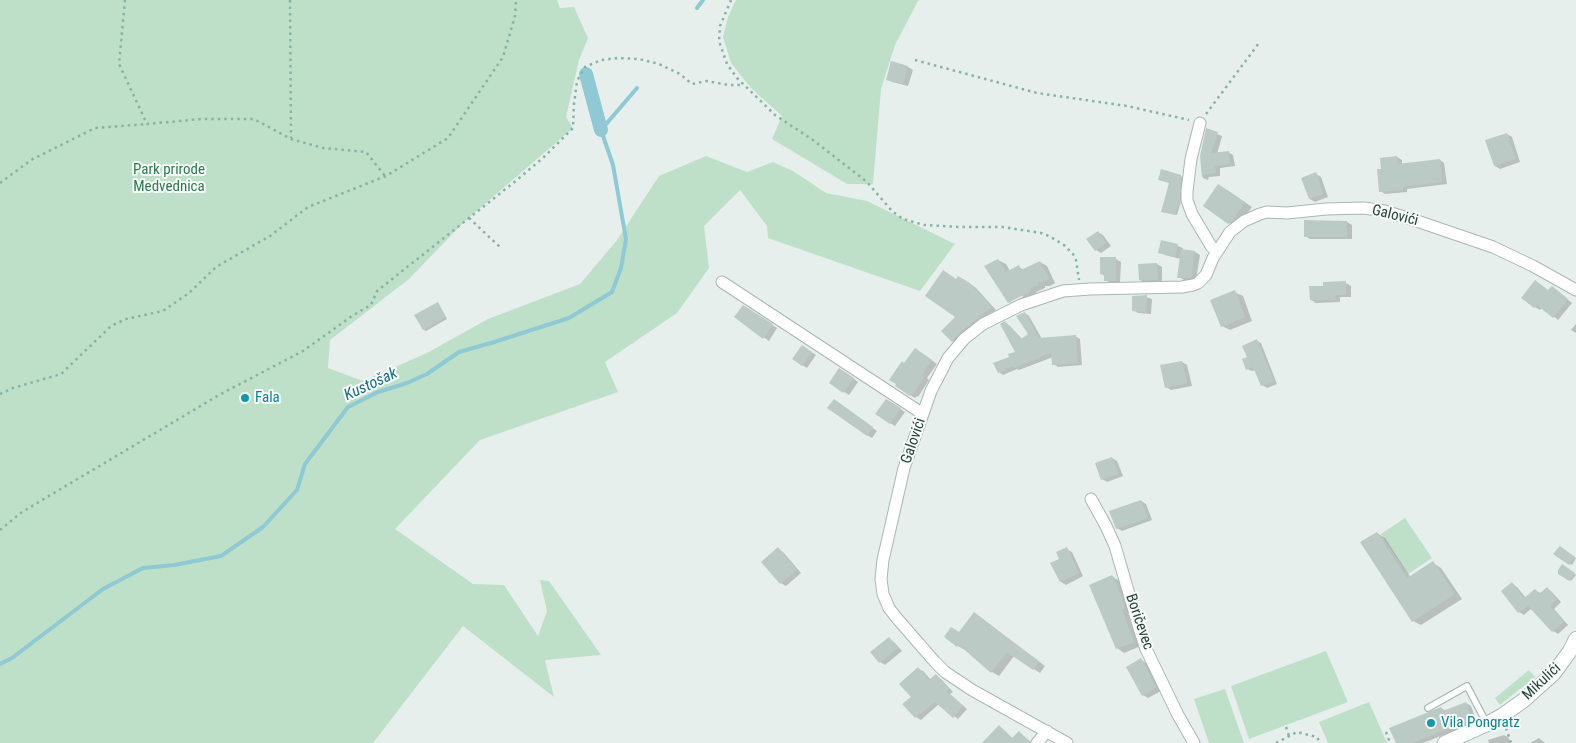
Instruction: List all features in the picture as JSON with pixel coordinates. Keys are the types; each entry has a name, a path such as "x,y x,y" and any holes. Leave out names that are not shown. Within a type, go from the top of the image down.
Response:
{"street":[{"path":"1200,124 1191,159 1186,191 1187,200 1192,214 1211,246 1217,252"},
{"name":"Galovići","path":"1067,743 972,690 945,672 899,621 885,600 881,586 883,560 904,468 931,391 948,358 957,346 974,331 991,320 1029,301 1057,292 1079,289 1193,286 1206,275 1217,252 1236,226 1267,212 1287,213 1320,209 1374,209 1417,220 1493,247 1533,266 1576,290"},
{"path":"722,282 923,414"},
{"name":"Boričevec","path":"1091,499 1115,546 1138,628 1146,649 1178,715 1194,743"},
{"name":"Mikulići","path":"1445,743 1487,724 1524,700 1554,674 1576,639"},
{"path":"1037,743 1048,732"}],"lane":[{"path":"1428,708 1467,686 1487,724"}],"path":[{"path":"125,0 119,64 147,124"},
{"path":"290,0 291,139"},
{"path":"0,394 13,388 61,374 111,326 126,319 163,311 189,293 216,267 270,236 308,207 386,176 448,138 503,57 515,16 516,0"},
{"path":"731,0 720,26 719,41 727,64 744,85 775,115 812,140 867,182 898,215 909,221 924,225 1003,227 1050,236 1064,245 1073,254 1078,267 1079,289"},
{"path":"915,60 1037,93 1142,109 1200,124 1259,43"},
{"path":"0,530 22,512 186,414 303,351 352,316 371,305 377,291 538,162 573,128 577,82 586,67 601,60 618,58 639,59 659,64 680,74 692,84 707,81 728,85 744,85"},
{"path":"0,183 31,160 95,128 201,119 254,120 291,139 322,148 366,152 386,176"},
{"path":"469,218 502,249"},
{"path":"1286,727 1289,736"},
{"path":"1276,743 1297,732 1317,736 1320,743"},
{"path":"1386,732 1390,743"}],"green space":[{"name":"Park prirode Medvednica","path":"0,0 557,0 560,8 574,7 588,38 579,60 566,117 573,128 465,221 409,279 330,340 328,368 363,381 427,353 488,319 580,284 617,240 659,176 706,156 747,172 773,162 793,171 826,193 867,201 955,244 920,291 768,238 767,226 740,190 704,226 709,268 677,313 605,362 618,392 480,440 395,529 473,584 504,585 538,636 547,611 540,580 549,581 601,655 545,660 554,697 463,626 373,743 0,743"},
{"path":"736,0 920,0 895,45 881,89 873,184 847,184 772,139 782,116 751,88 731,63 723,37 728,17"},
{"path":"1405,518 1432,558 1408,574 1381,534"},
{"path":"1326,651 1348,702 1249,739 1231,686"},
{"path":"1529,670 1535,677 1500,705 1495,698"},
{"path":"1225,689 1244,743 1209,743 1194,699"},
{"path":"1369,702 1387,743 1328,743 1319,722"}],"building":[{"path":"891,61 908,66 903,84 886,80"},
{"path":"1206,128 1218,132 1211,153 1229,151 1230,164 1215,166 1216,173 1203,175 1202,178 1200,156"},
{"path":"1507,133 1516,159 1494,166 1485,140"},
{"path":"1397,156 1398,164 1440,159 1442,182 1402,187 1403,190 1379,192 1377,169 1381,169 1380,158"},
{"path":"1161,169 1181,175 1180,199 1175,215 1161,212 1169,183 1158,180"},
{"path":"1316,172 1323,194 1309,199 1301,178"},
{"path":"1218,184 1245,202 1228,224 1203,206"},
{"path":"1304,220 1347,221 1347,237 1304,237"},
{"path":"1098,231 1106,243 1095,251 1086,239"},
{"path":"1161,240 1178,244 1175,257 1158,253"},
{"path":"1181,249 1195,251 1191,278 1177,278"},
{"path":"1100,257 1116,257 1116,281 1104,281 1104,275 1100,274"},
{"path":"998,259 1006,272 1019,265 1021,270 1040,261 1049,279 1038,282 1038,285 1030,288 1031,291 1008,303 984,266"},
{"path":"1157,263 1158,280 1139,280 1138,264"},
{"path":"943,270 956,279 958,276 970,283 992,307 959,333 952,342 941,331 955,317 925,296"},
{"path":"1535,280 1548,290 1552,286 1568,299 1553,318 1537,305 1534,308 1521,298"},
{"path":"1346,281 1346,295 1335,295 1336,300 1310,300 1309,286 1323,286 1323,282"},
{"path":"1235,290 1245,317 1221,327 1210,300"},
{"path":"1147,295 1146,312 1132,311 1132,296"},
{"path":"438,302 446,317 423,330 414,315"},
{"path":"743,305 773,324 763,339 734,317"},
{"path":"1025,312 1039,338 1076,335 1078,363 1052,365 1051,353 998,373 993,363 1009,357 1008,354 1015,352 1000,324 1005,321 1021,339 1028,334 1016,316"},
{"path":"1257,339 1274,381 1261,386 1253,367 1246,370 1242,359 1247,357 1242,346"},
{"path":"802,345 812,352 802,366 792,359"},
{"path":"915,348 932,360 922,375 925,376 910,396 889,380 902,361 904,363"},
{"path":"1182,361 1187,383 1165,388 1160,365"},
{"path":"839,368 854,378 843,393 829,383"},
{"path":"834,399 873,427 867,436 827,408"},
{"path":"886,399 901,408 890,424 875,414"},
{"path":"1112,457 1119,474 1101,480 1095,463"},
{"path":"1141,500 1148,518 1116,529 1109,511"},
{"path":"1377,532 1407,578 1433,561 1455,594 1412,622 1360,542"},
{"path":"1560,546 1575,557 1569,565 1553,554"},
{"path":"778,547 797,570 780,584 761,562"},
{"path":"1067,547 1079,573 1060,582 1050,563 1059,559 1056,552"},
{"path":"1562,564 1575,573 1569,581 1558,574"},
{"path":"1112,575 1122,597 1125,608 1122,610 1134,642 1116,649 1089,585"},
{"path":"1512,582 1524,598 1535,589 1539,594 1547,587 1557,599 1550,606 1564,622 1552,632 1528,606 1518,613 1501,591"},
{"path":"974,612 1039,661 1033,670 1007,652 991,673 959,645 957,647 944,637 951,627 959,632"},
{"path":"889,637 898,648 879,663 870,652"},
{"path":"1141,658 1156,688 1142,696 1126,667"},
{"path":"918,667 929,680 936,674 949,689 946,691 963,706 953,718 935,702 915,718 902,704 911,697 899,684"},
{"name":"Vila Pongratz","path":"1466,702 1472,719 1412,743 1396,743 1389,728 1441,707 1443,711"},
{"path":"999,725 1012,738 1019,731 1030,743 982,743"}],"waterway":[{"name":"Kustošak","path":"697,8 703,0"},
{"path":"586,74 601,130"},
{"name":"Kustošak","path":"0,664 12,658 103,589 143,568 174,565 221,556 263,527 297,490 305,464 348,407 378,392 407,383 427,374 459,352 569,318 612,292 621,268 626,239 613,165 601,130 637,88"}],"place":[{"name":"Fala","path":"245,398"},
{"name":"Vila Pongratz","path":"1431,723"}]}
